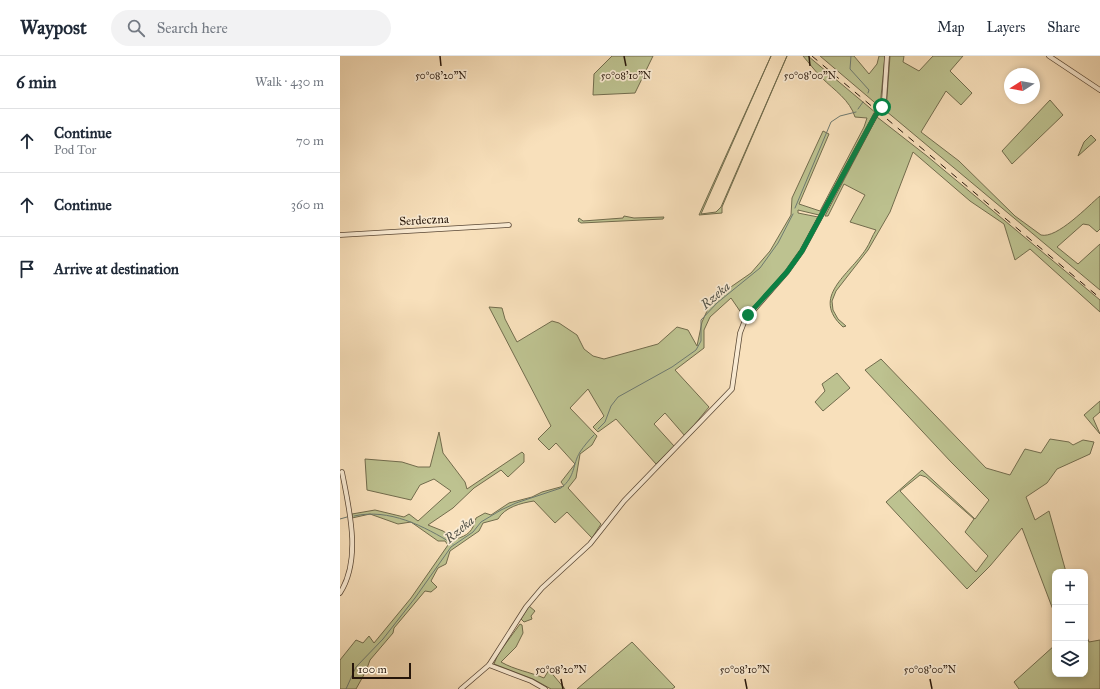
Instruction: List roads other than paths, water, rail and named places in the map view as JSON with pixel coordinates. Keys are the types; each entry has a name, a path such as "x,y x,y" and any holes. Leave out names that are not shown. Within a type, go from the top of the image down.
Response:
{"street":[{"path":"460,689 489,666 526,607 542,588 590,544 624,501 732,389 740,333 745,320 787,272 802,251 883,104 887,56"},
{"path":"1049,56 1100,90"},
{"name":"Serdeczna","path":"340,235 509,225"},
{"path":"340,593 347,575 352,535 350,513 342,472"},
{"path":"489,666 531,681 545,689"}],"waterway":[{"name":"Rzeka","path":"851,56 850,69 869,90 868,93"},
{"name":"Rzeka","path":"858,109 863,102"},
{"name":"Rzeka","path":"795,208 831,122 840,116 856,112"},
{"name":"Rzeka","path":"598,429 605,422 611,406 618,397 672,367 696,350 701,341 701,320 717,303 760,268 778,243 793,214"},
{"name":"Rzeka","path":"346,689 356,667 383,639 415,598 451,547 473,532 481,522 501,510 516,503 561,488 569,479 580,452 594,435"},
{"path":"354,516 380,514 406,520 453,544"},
{"path":"340,519 347,517"}],"railway":[{"path":"812,56 1100,298"}]}
